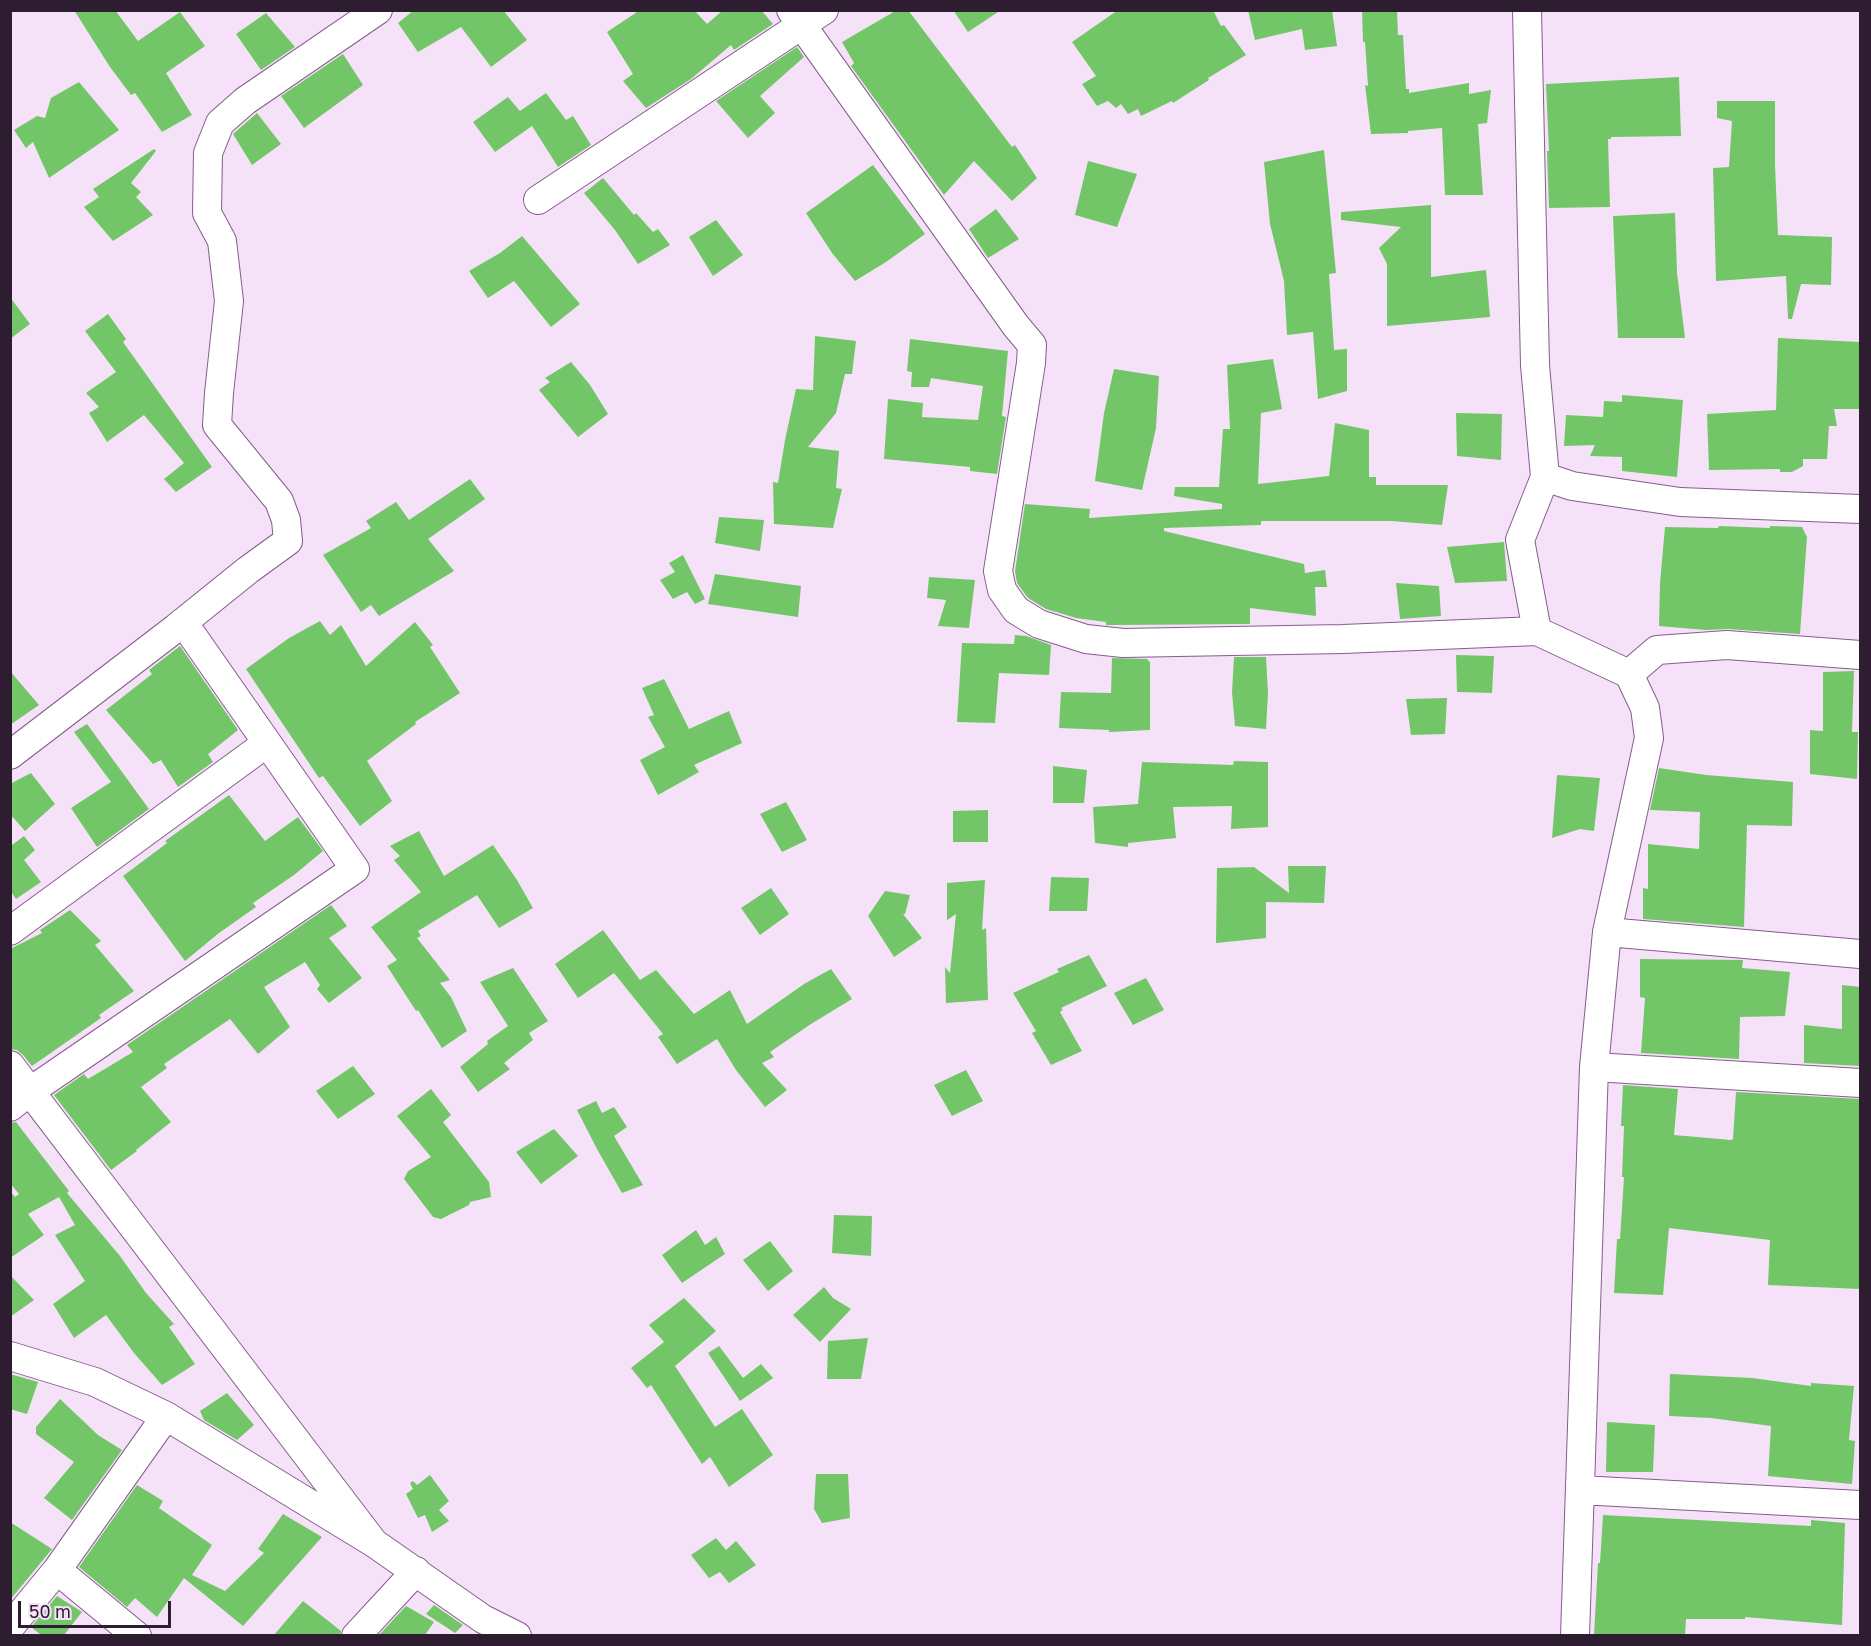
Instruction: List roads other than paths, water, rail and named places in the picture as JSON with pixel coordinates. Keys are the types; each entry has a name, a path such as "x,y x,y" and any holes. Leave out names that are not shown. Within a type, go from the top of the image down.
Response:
{"street":[{"path":"10,755 288,541 286,520 279,501 217,425 229,301 222,242 207,213 208,153 220,123 245,101 378,10"},
{"path":"1527,10 1535,365 1545,477 1520,540 1538,631"},
{"path":"538,200 806,15 1016,326 1032,345 1032,363 998,571 1002,590 1016,610 1039,624 1086,639 1123,643 1343,639 1538,631 1629,674 1645,708 1649,738 1607,932 1594,1067 1575,1635"},
{"path":"1545,477 1572,486 1680,502 1860,509"},
{"path":"20,1099 355,869 183,622"},
{"path":"1629,674 1657,650 1727,645 1860,655"},
{"path":"10,931 267,743"},
{"path":"1607,932 1860,954"},
{"path":"10,1065 20,1099 374,1543"},
{"path":"1594,1067 1860,1083"},
{"path":"10,1356 95,1382 166,1416 374,1543 483,1619 517,1635"},
{"path":"10,1627 57,1570 166,1416"},
{"path":"1580,1490 1860,1505"},
{"path":"57,1570 137,1635"},
{"path":"356,1635 416,1571"}]}
